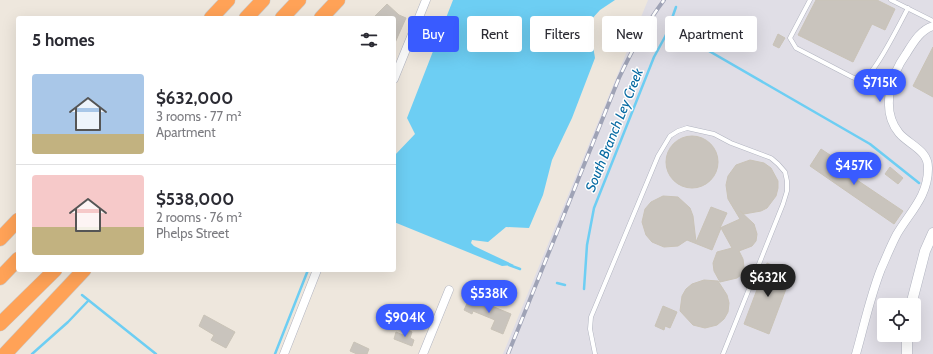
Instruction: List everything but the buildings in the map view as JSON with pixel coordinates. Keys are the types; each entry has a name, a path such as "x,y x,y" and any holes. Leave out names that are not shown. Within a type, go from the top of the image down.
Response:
{"highway":[{"path":"213,16 228,0"},
{"path":"248,16 263,0"},
{"path":"284,16 299,0"},
{"path":"323,16 338,0"},
{"path":"0,239 16,222"},
{"path":"0,278 16,261"},
{"path":"0,319 42,272"},
{"path":"0,324 53,272"},
{"path":"5,354 82,272"}],"street":[{"path":"396,74 426,0"},
{"path":"856,354 881,270 898,233 922,198 927,185 929,168 926,158 920,150 899,133 892,121 890,106 893,78 903,58 920,34 930,27"},
{"path":"913,298 925,251 933,233"},
{"path":"284,354 317,272"},
{"path":"423,354 450,290"},
{"path":"907,342 907,354"}],"lane":[{"path":"810,0 790,38 793,44 803,52 859,79 865,78 874,69 908,8"},
{"path":"891,0 899,2 933,21"},
{"path":"595,354 590,329 591,317 658,156 670,136 687,128 714,134 731,143 771,158 785,172 787,181 787,191 783,204 723,354"}],"shaded area":[{"path":"648,0 933,0 933,354 503,354 627,52 657,52 657,16 641,16"}],"water":[{"path":"453,0 615,0 600,10 594,17 530,16 530,52 594,52 595,58 572,118 552,160 543,195 529,228 506,227 488,242 472,240 471,243 474,246 514,265 502,266 396,223 396,154 415,134 407,118 433,52 459,52 459,16 447,16"}],"waterway":[{"path":"673,16 676,7"},
{"name":"South Branch Ley Creek","path":"584,289 587,245 594,208 654,57 666,35 690,40 870,144 919,183"},
{"name":"South Branch Ley Creek","path":"509,265 520,269"},
{"name":"South Branch Ley Creek","path":"275,354 307,272"},
{"name":"South Branch Ley Creek","path":"557,283 565,285"},
{"name":"South Branch Ley Creek","path":"82,295 156,354"},
{"path":"32,354 68,322 88,301"}],"railway":[{"path":"508,354 619,78 651,18 664,0"}]}
